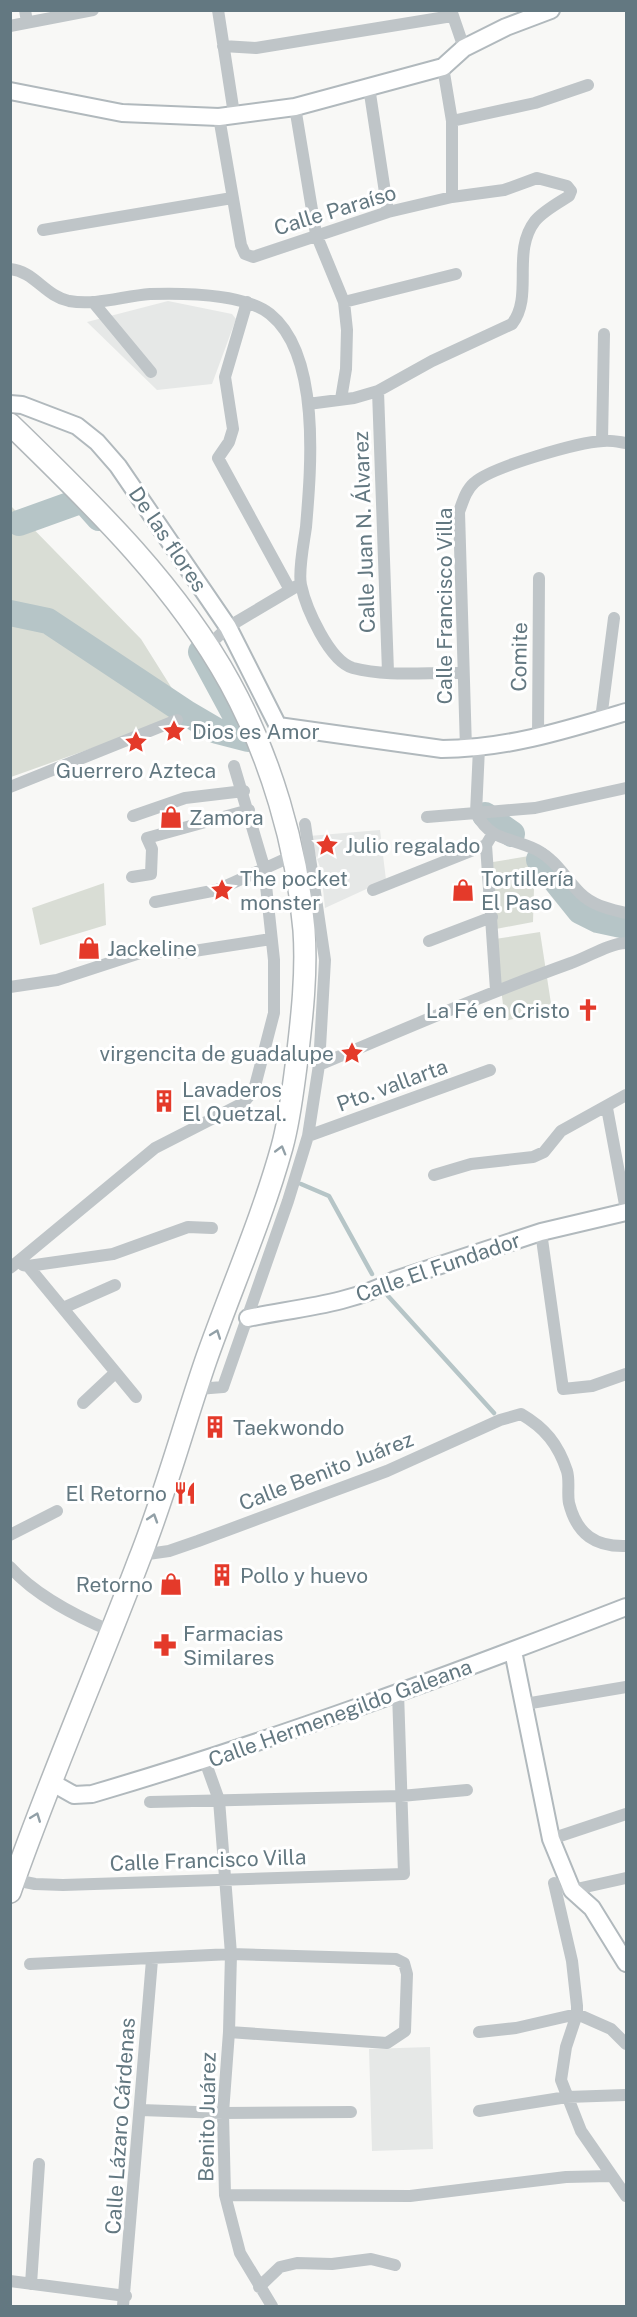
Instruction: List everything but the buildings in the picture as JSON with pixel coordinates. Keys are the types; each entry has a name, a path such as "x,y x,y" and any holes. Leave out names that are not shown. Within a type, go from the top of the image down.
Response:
{"highway":[{"path":"10,424 138,553 208,646 232,686 254,733 275,793 292,856 304,934 302,1015 293,1093 283,1144 141,1556 12,1878"}],"street":[{"path":"10,26 26,16 93,10"},
{"name":"Calle Paraíso","path":"218,10 223,46 232,198 241,245 245,254 253,257 316,234 388,212 452,197 504,190 537,178 567,186 570,191 568,196 535,221 528,237 521,268 520,313 512,324 432,361 378,391"},
{"path":"10,91 122,113 226,116 295,107 443,67 464,48 506,27 551,10"},
{"path":"223,46 256,48 452,13 464,48"},
{"path":"443,67 452,121 452,197"},
{"path":"452,121 535,103 588,85"},
{"path":"369,87 388,212"},
{"path":"295,107 316,234 344,302 347,330 341,399"},
{"path":"43,230 232,198"},
{"path":"11,267 25,272 47,291 68,301 93,302 151,294 223,297 247,302 270,314 288,334 301,361 308,404 309,491 295,586"},
{"path":"344,302 456,274"},
{"path":"93,302 151,372"},
{"path":"247,302 225,377 232,429 229,442 218,458 295,586 322,637 335,656 351,667 388,672 462,672"},
{"path":"602,441 603,334"},
{"path":"308,404 354,398 378,391"},
{"name":"Calle Juan N. Álvarez","path":"378,391 388,672"},
{"name":"De las flores","path":"10,404 77,426 97,441 118,466 228,627 278,726 442,749 472,748"},
{"name":"Calle Francisco Villa","path":"476,813 472,748 462,672 459,512 465,495 474,482 490,473 546,454 602,441 627,443"},
{"name":"Comite","path":"538,737 539,578"},
{"path":"208,646 228,627 295,586"},
{"path":"601,720 614,618"},
{"path":"472,748 538,737 627,712"},
{"path":"10,787 177,720"},
{"path":"16,1264 155,1148 243,1103 254,1090 274,1014 271,939 264,867 244,791 234,766"},
{"path":"426,817 535,808 627,788"},
{"path":"133,816 185,798 244,791"},
{"path":"132,877 151,874 152,849 147,838 249,810"},
{"path":"476,813 489,840 496,990"},
{"path":"198,1389 223,1387 308,1136 319,1065 325,960 304,824"},
{"path":"373,890 489,840 538,851 556,865 581,894 601,907 627,913"},
{"path":"155,902 217,890 292,856"},
{"path":"429,941 492,917"},
{"path":"10,987 57,980 146,951 181,953 271,939"},
{"path":"319,1065 496,990 573,962 616,943 627,943"},
{"name":"Pto. vallarta","path":"308,1136 490,1070"},
{"path":"434,1175 471,1164 533,1157 550,1146 561,1131 627,1095"},
{"path":"606,1108 627,1211"},
{"name":"Calle El Fundador","path":"248,1318 375,1290 395,1280 542,1232 627,1211"},
{"path":"16,1264 113,1254 188,1227 212,1228"},
{"path":"542,1232 563,1389 592,1386 627,1374"},
{"path":"16,1264 63,1308 136,1397"},
{"path":"63,1308 115,1285"},
{"path":"83,1402 115,1373"},
{"name":"Calle Benito Juárez","path":"141,1556 169,1551 198,1541 387,1471 500,1420 521,1414 537,1423 551,1437 568,1474 569,1503 576,1522 586,1536 606,1547 627,1546"},
{"path":"10,1535 57,1511"},
{"path":"10,1567 35,1588 79,1617 111,1631"},
{"name":"Calle Hermenegildo Galeana","path":"51,1782 74,1795 92,1794 205,1761 513,1651 627,1607"},
{"path":"513,1651 551,1839 572,1890"},
{"path":"525,1704 627,1687"},
{"path":"398,1692 401,1796"},
{"name":"Benito Juárez","path":"205,1761 219,1800 231,1954 229,2032 223,2113 225,2195 229,2218 240,2253 272,2307"},
{"path":"150,1802 401,1796 466,1790"},
{"name":"Calle Francisco Villa","path":"12,1878 35,1884 63,1885 224,1878 404,1874 401,1796"},
{"path":"551,1839 626,1816"},
{"path":"572,1890 627,1878"},
{"path":"627,1963 592,1908 572,1890 554,1884 572,1961 577,2014 566,2047 561,2080 581,2132 627,2196"},
{"path":"30,1964 152,1960 231,1954 396,1959 404,1963 406,1974 405,2031 387,2043 229,2032"},
{"name":"Calle Lázaro Cárdenas","path":"10,2281 124,2301 152,1960"},
{"path":"479,2032 516,2028 577,2014 611,2029 627,2044"},
{"path":"479,2111 567,2097 627,2095"},
{"path":"141,2110 223,2113 351,2112"},
{"path":"31,2284 39,2164"},
{"path":"225,2195 410,2196 566,2177 611,2176"},
{"path":"260,2287 280,2267 297,2263 332,2264 371,2259 395,2265"}],"shaded area":[{"path":"168,301 232,314 236,319 212,384 157,390 87,322"},
{"path":"10,505 141,639 188,714 11,777"},
{"path":"380,830 386,880 325,908 321,870 309,836"},
{"path":"535,855 533,922 496,929 493,862"},
{"path":"104,883 106,925 40,945 32,908"},
{"path":"540,932 552,1010 505,1021 495,939"},
{"path":"430,2047 433,2149 372,2151 369,2049"}],"waterway":[{"path":"19,523 83,500 99,518"},
{"path":"10,523 19,523"},
{"path":"10,613 48,621 188,714 217,731 248,739"},
{"path":"201,652 241,726"},
{"path":"485,815 512,834"},
{"path":"539,860 580,911 598,920 626,926"},
{"path":"301,1184 329,1196 372,1274"},
{"path":"388,1296 494,1413"}],"place":[{"name":"Dios es Amor","path":"174,731"},
{"name":"Guerrero Azteca","path":"136,742"},
{"name":"Zamora","path":"171,817"},
{"name":"Julio regalado","path":"327,845"},
{"name":"The pocket monster","path":"222,890"},
{"name":"Tortillería El Paso","path":"463,890"},
{"name":"Jackeline","path":"89,948"},
{"name":"La Fé en Cristo","path":"588,1010"},
{"name":"virgencita de guadalupe","path":"352,1053"},
{"name":"Lavaderos El Quetzal.","path":"164,1101"},
{"name":"Taekwondo","path":"215,1427"},
{"name":"El Retorno","path":"185,1493"},
{"name":"Pollo y huevo","path":"222,1575"},
{"name":"Retorno","path":"171,1584"},
{"name":"Farmacias Similares","path":"165,1645"}]}
